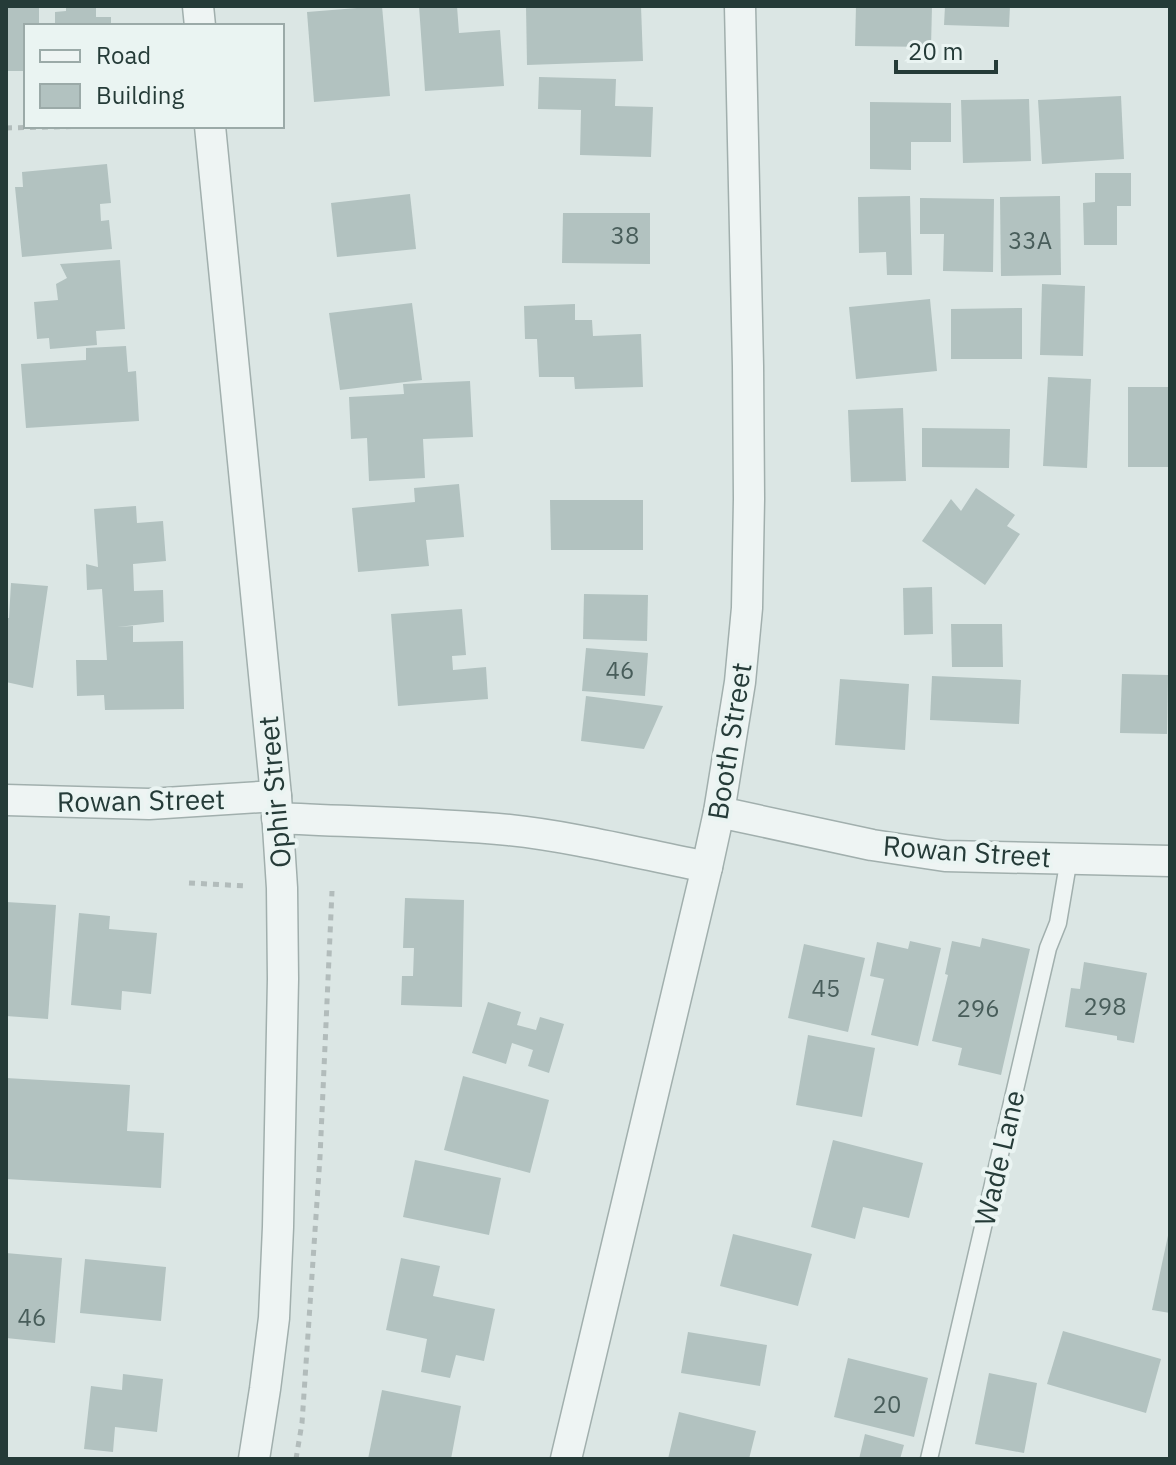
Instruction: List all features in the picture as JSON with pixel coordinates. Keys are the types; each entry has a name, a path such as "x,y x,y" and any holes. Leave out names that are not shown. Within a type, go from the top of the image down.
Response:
{"street":[{"name":"Booth Street","path":"566,1459 707,867 740,682 747,608 749,499 740,6"},
{"name":"Ophir Street","path":"210,128 277,807 282,888 283,979 274,1318 254,1459"},
{"name":"Rowan Street","path":"6,800 277,807 405,823 510,831 707,867"},
{"name":"Rowan Street","path":"719,812 872,845 945,856 1170,861"}],"lane":[{"name":"Wade Lane","path":"929,1459 1048,948 1058,923 1069,858"}],"path":[{"path":"189,883 248,886"},
{"path":"296,1459 302,1423 320,1157 332,891"}],"building":[{"path":"7,6 39,6 39,24 24,24 24,71 6,71"},
{"path":"66,6 96,6 96,17 111,17 111,24 55,24 55,12 66,11"},
{"path":"382,6 390,96 314,102 307,12"},
{"path":"419,6 457,6 459,33 500,30 504,86 425,91"},
{"path":"526,6 641,6 643,61 527,65"},
{"path":"856,6 932,6 931,47 855,46"},
{"path":"945,6 1010,6 1009,27 944,25"},
{"path":"539,77 616,79 615,106 653,107 651,157 580,155 581,110 538,109"},
{"path":"1121,96 1124,159 1042,164 1038,100"},
{"path":"1029,99 1031,161 963,163 961,100"},
{"path":"870,102 951,103 951,142 911,142 911,170 870,169"},
{"path":"107,164 111,203 100,204 101,221 109,220 112,249 22,257 15,187 23,187 22,172"},
{"path":"1095,173 1131,173 1131,206 1117,206 1117,245 1084,245 1083,203 1095,202"},
{"path":"410,194 416,249 337,257 331,203"},
{"path":"910,196 912,275 887,275 886,252 859,253 858,197"},
{"path":"1060,196 1061,275 1001,276 1000,197"},
{"path":"920,198 994,199 993,272 943,271 944,234 920,234"},
{"path":"563,213 650,213 650,264 562,263"},
{"path":"120,260 125,329 96,331 97,345 50,349 49,338 37,339 34,302 58,300 56,284 67,278 60,264"},
{"path":"1042,284 1085,286 1083,356 1040,355"},
{"path":"930,299 937,371 856,379 849,307"},
{"path":"412,303 422,380 340,390 329,313"},
{"path":"575,304 575,320 592,320 593,336 641,334 643,387 575,389 574,377 539,377 537,339 525,339 524,306"},
{"path":"1022,308 1022,359 951,359 951,309"},
{"path":"126,346 128,372 136,371 139,421 26,428 21,364 86,360 86,348"},
{"path":"1048,377 1091,379 1087,468 1043,466"},
{"path":"470,381 473,437 423,439 425,478 369,481 367,438 351,439 349,397 404,394 403,384"},
{"path":"1128,387 1170,387 1170,467 1128,467"},
{"path":"903,408 906,481 851,482 848,410"},
{"path":"922,428 1010,429 1009,468 922,467"},
{"path":"459,484 464,537 426,540 429,566 358,572 352,508 415,502 414,488"},
{"path":"976,488 1015,515 1007,526 1020,534 985,585 922,541 951,499 961,511"},
{"path":"550,500 643,500 643,550 551,550"},
{"path":"136,506 137,523 163,521 166,561 133,564 134,591 163,590 164,622 117,627 133,626 133,642 183,641 184,709 105,710 104,695 77,696 76,660 107,660 102,589 87,590 86,564 98,567 94,509"},
{"path":"11,583 48,586 33,688 6,682 6,618 9,618"},
{"path":"932,587 933,634 904,635 903,588"},
{"path":"584,594 648,595 647,641 583,639"},
{"path":"462,609 466,655 452,656 453,670 486,667 488,699 398,706 391,614"},
{"path":"951,624 1002,624 1003,667 952,667"},
{"path":"586,648 648,653 645,696 582,691"},
{"path":"1122,674 1168,675 1167,734 1120,733"},
{"path":"932,676 1021,680 1019,724 930,720"},
{"path":"840,679 909,684 905,750 835,745"},
{"path":"586,696 663,706 644,749 581,741"},
{"path":"405,898 464,900 462,1007 401,1005 402,976 413,976 414,948 403,948"},
{"path":"6,902 56,905 48,1019 6,1016"},
{"path":"79,913 110,916 109,929 157,933 151,994 122,991 121,1010 71,1005"},
{"path":"982,938 1030,949 1001,1075 958,1065 962,1048 932,1041 948,975 945,974 952,941 980,947"},
{"path":"910,941 941,948 918,1046 871,1035 884,979 870,976 877,942 908,949"},
{"path":"804,944 865,958 848,1032 788,1018"},
{"path":"1084,962 1147,973 1134,1043 1117,1040 1117,1036 1065,1027 1071,988 1080,989"},
{"path":"488,1002 521,1012 517,1025 536,1030 540,1017 564,1024 549,1073 528,1066 533,1050 512,1043 506,1064 472,1053"},
{"path":"808,1035 875,1048 862,1117 796,1105"},
{"path":"463,1076 549,1100 530,1173 444,1150"},
{"path":"6,1078 130,1085 127,1131 164,1133 161,1188 6,1179"},
{"path":"833,1140 923,1163 909,1218 863,1207 855,1239 811,1227"},
{"path":"415,1160 501,1178 489,1235 403,1217"},
{"path":"1170,1231 1170,1313 1152,1310"},
{"path":"733,1234 812,1254 798,1306 720,1286"},
{"path":"6,1253 62,1258 55,1343 6,1338"},
{"path":"401,1258 440,1266 433,1296 495,1309 484,1361 456,1355 450,1378 421,1372 427,1339 386,1330"},
{"path":"85,1259 166,1267 161,1321 80,1313"},
{"path":"1063,1331 1161,1359 1146,1413 1047,1384"},
{"path":"688,1332 767,1345 760,1386 681,1373"},
{"path":"848,1358 928,1378 914,1437 834,1417"},
{"path":"989,1373 1037,1383 1024,1453 975,1444"},
{"path":"123,1374 163,1379 157,1432 115,1427 113,1452 84,1449 91,1386 122,1390"},
{"path":"382,1390 461,1406 451,1459 368,1459"},
{"path":"679,1412 756,1431 749,1459 668,1459"},
{"path":"865,1434 904,1445 900,1459 859,1459"}]}
